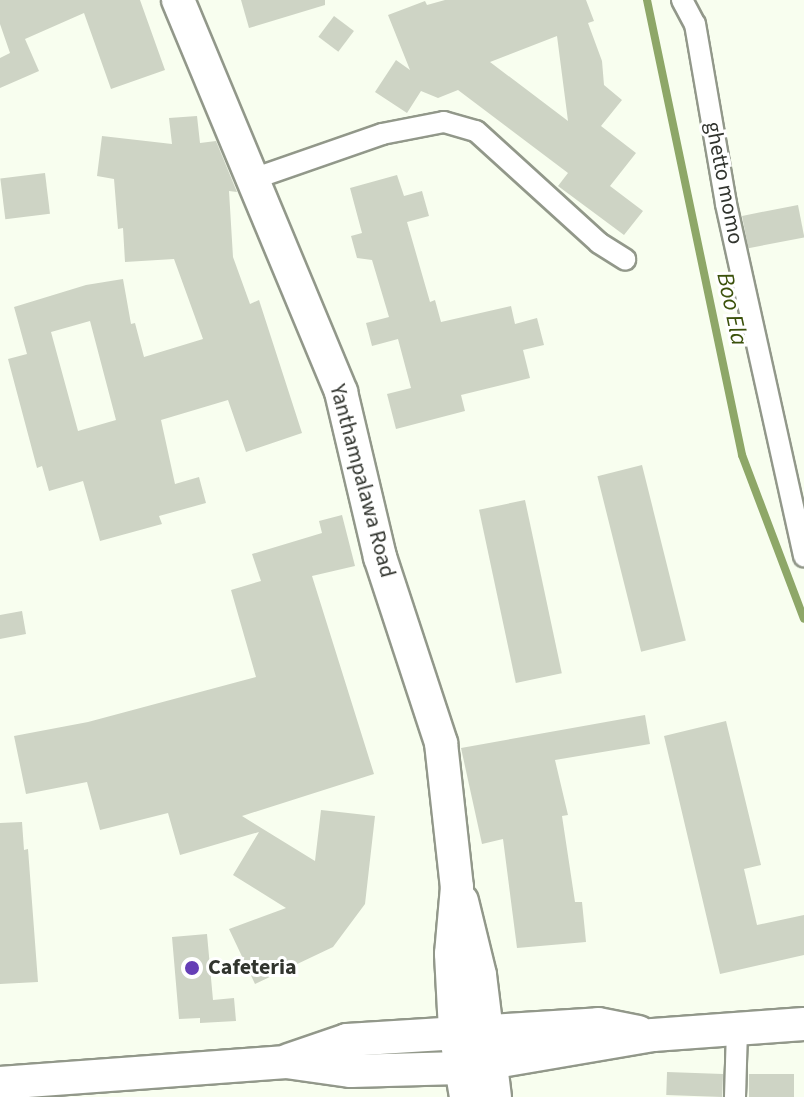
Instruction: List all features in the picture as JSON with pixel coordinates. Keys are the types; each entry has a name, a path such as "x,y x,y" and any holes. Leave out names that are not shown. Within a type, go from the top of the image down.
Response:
{"main road":[{"name":"Yanthampalawa Road","path":"178,0 341,392 380,557 441,743 457,887 451,954 459,1061"},
{"name":"Yanthampalawa Road","path":"457,887 472,932 491,1046 495,1097"},
{"path":"0,1083 286,1062 347,1040 459,1061 491,1046 804,1024"}],"street":[{"name":"ghetto momo","path":"682,0 695,24 726,204 804,556"},
{"path":"253,179 382,134 444,122 476,131 599,243 625,259"},
{"path":"735,1097 737,1030"}],"building":[{"path":"0,0 140,0 165,70 111,89 84,13 25,39 39,71 0,88 0,58 10,53 0,24"},
{"path":"241,0 325,0 325,5 249,28"},
{"path":"445,0 586,0 594,21 588,23 602,61 604,85 622,100 601,126 636,153 610,186 643,211 624,235 558,186 568,173 458,90 438,98 421,91 407,113 375,92 396,60 410,70 388,15 425,1 427,5","holes":["557,36 568,121 490,62"]},
{"path":"334,16 354,31 338,52 318,37"},
{"path":"197,116 200,143 216,141 237,192 229,191 233,257 250,304 259,300 302,433 246,452 228,400 161,420 175,484 199,477 206,503 159,516 162,524 100,541 83,481 49,491 42,466 37,468 8,359 27,354 14,307 86,285 123,279 131,324 135,323 144,357 203,339 174,259 125,262 123,228 118,229 114,179 97,176 102,136 172,144 169,118","holes":["90,321 116,420 78,431 51,332"]},
{"path":"45,173 50,214 5,219 0,178"},
{"path":"397,175 404,196 422,191 429,216 407,222 430,302 435,300 441,322 511,306 515,324 537,318 544,345 523,350 530,378 461,395 465,411 396,429 387,394 411,388 398,339 372,346 366,323 389,317 372,260 357,258 351,236 362,233 350,188"},
{"path":"798,205 804,237 748,248 742,216"},
{"path":"642,465 686,641 641,652 597,476"},
{"path":"525,500 562,673 516,683 479,510"},
{"path":"342,515 355,566 312,576 374,774 242,816 315,861 321,810 375,816 365,904 333,947 255,984 229,929 286,908 233,875 259,832 180,855 168,813 100,830 87,782 26,794 14,736 88,722 256,677 231,590 261,581 252,554 322,533 319,521"},
{"path":"22,611 26,634 0,639 0,615"},
{"path":"645,715 650,744 555,760 568,815 562,816 575,902 582,902 586,942 517,948 503,839 482,844 461,748"},
{"path":"726,721 761,865 744,869 757,925 804,915 804,955 720,974 664,736"},
{"path":"22,822 24,850 28,849 38,982 0,984 0,823"},
{"name":"Cafeteria","path":"207,934 213,1000 234,998 236,1021 200,1023 200,1018 179,1019 172,937"},
{"path":"667,1072 723,1074 722,1097 666,1095"},
{"path":"749,1074 794,1074 794,1097 749,1097"}],"waterway":[{"name":"Boo Ela","path":"647,0 742,455 804,619"}],"place":[{"name":"Cafeteria","path":"192,968"}]}
